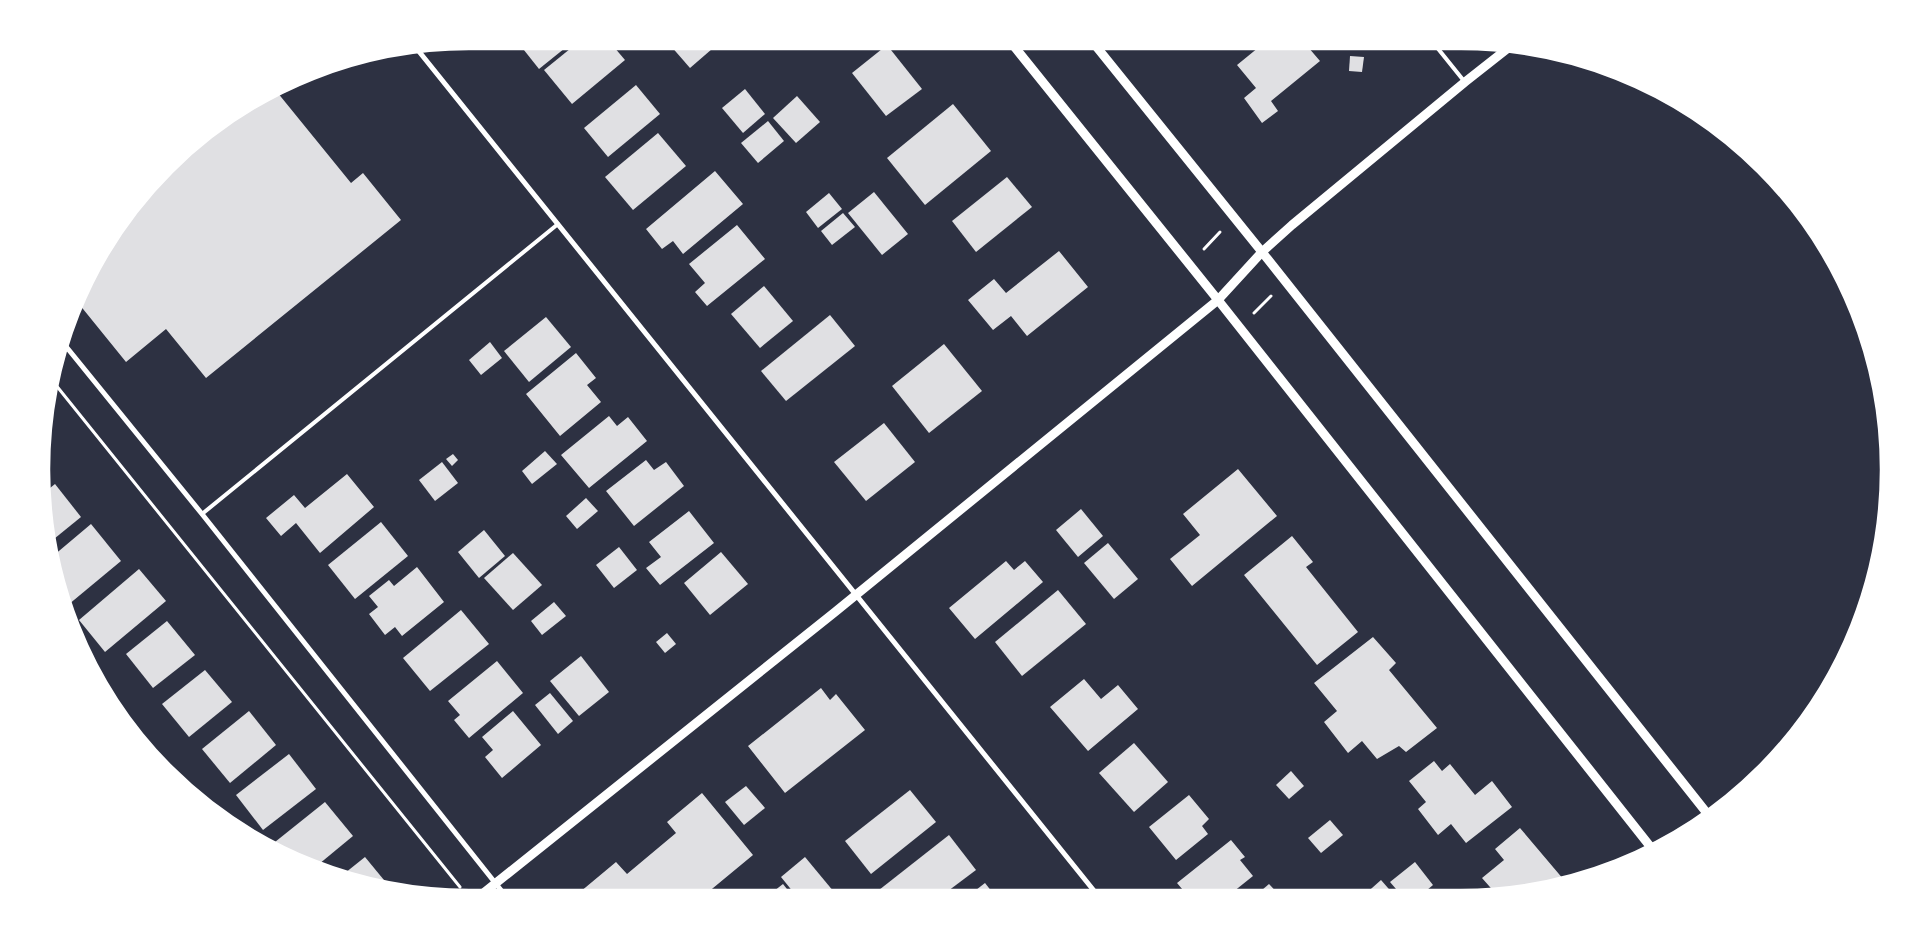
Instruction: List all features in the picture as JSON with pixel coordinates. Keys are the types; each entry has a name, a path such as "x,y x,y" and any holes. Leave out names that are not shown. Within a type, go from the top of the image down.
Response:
{"street":[{"path":"1017,49 1650,846"},
{"path":"1098,49 1262,252 1705,811"},
{"path":"487,890 1218,300 1262,252 1504,51"},
{"path":"419,52 1093,890"},
{"path":"67,348 501,890"}],"lane":[{"path":"1438,49 1465,82"},
{"path":"202,514 558,224"}],"path":[{"path":"1201,252 1222,229"},
{"path":"1251,317 1271,296"},
{"path":"57,387 463,890"}],"building":[{"path":"523,49 564,49 539,69"},
{"path":"570,49 616,49 625,60 572,104 544,70"},
{"path":"673,49 712,49 690,68"},
{"path":"882,49 890,49 922,89 886,116 852,73"},
{"path":"1257,49 1310,49 1320,61 1271,101 1278,111 1262,123 1244,98 1256,88 1237,65"},
{"path":"1350,56 1364,57 1362,72 1349,71"},
{"path":"636,85 660,114 608,157 584,128"},
{"path":"745,89 765,114 743,133 722,108"},
{"path":"279,94 351,183 363,173 401,220 206,378 166,329 126,362 81,307 105,259 136,213 153,192 192,153 236,120"},
{"path":"797,96 820,122 796,143 773,118"},
{"path":"953,104 991,151 925,205 887,158"},
{"path":"768,121 784,141 758,163 741,143"},
{"path":"658,133 686,166 633,210 605,177"},
{"path":"715,171 743,204 683,254 673,241 662,249 646,229"},
{"path":"1007,177 1032,207 976,252 952,221"},
{"path":"874,192 908,234 882,255 848,213"},
{"path":"829,193 842,209 818,228 806,212"},
{"path":"843,213 855,227 832,245 821,231"},
{"path":"737,225 765,259 707,306 695,292 705,283 689,264"},
{"path":"1059,251 1088,287 1027,336 1011,316 993,330 968,300 994,279 1006,293"},
{"path":"764,286 793,321 760,348 731,314"},
{"path":"830,315 855,346 786,401 761,371"},
{"path":"546,317 571,347 529,382 504,351"},
{"path":"490,342 502,358 481,375 469,360"},
{"path":"944,344 982,391 929,433 892,386"},
{"path":"576,353 596,378 587,385 601,402 560,436 526,394"},
{"path":"609,416 617,426 628,417 647,441 589,488 561,455"},
{"path":"884,423 915,462 866,501 834,462"},
{"path":"545,451 557,464 532,484 522,471"},
{"path":"453,454 458,460 452,466 446,459"},
{"path":"646,460 654,470 666,462 684,486 634,526 606,491"},
{"path":"442,462 458,483 435,501 419,480"},
{"path":"1238,469 1277,516 1192,586 1170,559 1200,535 1183,514"},
{"path":"347,474 374,507 320,553 296,523 281,536 266,518 294,495 305,508"},
{"path":"55,484 81,517 55,538 52,524 50,488"},
{"path":"586,498 598,511 577,529 566,516"},
{"path":"1081,509 1103,536 1078,557 1056,530"},
{"path":"689,511 714,543 660,585 646,568 661,557 649,542"},
{"path":"381,522 408,556 355,599 328,565"},
{"path":"91,524 121,561 70,603 57,553"},
{"path":"484,530 505,556 479,578 458,552"},
{"path":"1292,536 1313,562 1306,567 1358,632 1317,665 1244,575"},
{"path":"1108,543 1138,579 1114,599 1084,563"},
{"path":"619,547 637,570 614,588 596,565"},
{"path":"721,552 748,584 710,615 684,583"},
{"path":"513,553 542,585 513,610 484,578"},
{"path":"1006,561 1014,570 1025,561 1043,582 975,639 949,608"},
{"path":"417,567 444,602 402,636 395,627 385,635 369,614 378,607 369,596 389,580 394,586"},
{"path":"139,569 166,601 105,652 79,620"},
{"path":"1058,590 1086,624 1022,676 995,642"},
{"path":"554,602 566,616 542,635 531,621"},
{"path":"461,610 489,644 430,691 403,658"},
{"path":"167,621 195,655 153,688 126,654"},
{"path":"667,633 676,644 665,653 656,642"},
{"path":"1373,637 1396,663 1389,670 1437,728 1406,752 1399,746 1377,759 1362,741 1348,753 1324,722 1337,711 1314,683"},
{"path":"581,656 609,692 579,716 550,681"},
{"path":"497,661 523,693 469,738 454,720 460,715 448,701"},
{"path":"205,670 232,702 189,737 162,704"},
{"path":"1084,679 1101,699 1118,685 1138,709 1088,751 1050,707"},
{"path":"821,688 830,700 836,694 865,730 785,793 748,746"},
{"path":"550,693 573,721 558,734 535,705"},
{"path":"249,711 276,745 230,783 202,749"},
{"path":"513,711 541,745 502,778 485,757 493,750 482,737"},
{"path":"1134,743 1168,782 1134,812 1099,773"},
{"path":"289,754 316,789 263,830 236,795"},
{"path":"1434,761 1442,771 1450,764 1475,795 1492,781 1512,807 1466,843 1451,824 1438,835 1418,809 1426,802 1409,781"},
{"path":"1291,771 1304,786 1289,799 1276,785"},
{"path":"746,786 765,808 744,825 725,802"},
{"path":"910,790 936,822 871,874 845,841"},
{"path":"702,793 753,855 711,890 582,890 616,862 627,874 676,833 667,822"},
{"path":"1189,795 1209,819 1202,826 1208,834 1176,860 1149,827"},
{"path":"325,802 353,836 321,863 275,842"},
{"path":"1330,820 1343,835 1321,853 1308,838"},
{"path":"1520,828 1562,878 1515,887 1491,889 1482,878 1504,860 1495,849"},
{"path":"949,835 976,870 949,890 879,890"},
{"path":"1231,840 1245,857 1240,860 1253,876 1236,890 1183,890 1177,883"},
{"path":"365,857 385,882 361,876 347,872"},
{"path":"805,857 832,890 792,890 781,877"},
{"path":"1415,862 1433,885 1427,890 1397,890 1390,882"},
{"path":"1381,880 1390,890 1370,890"},
{"path":"985,883 990,890 976,890"},
{"path":"783,884 788,890 775,890"},
{"path":"1269,884 1274,890 1262,890"}]}
